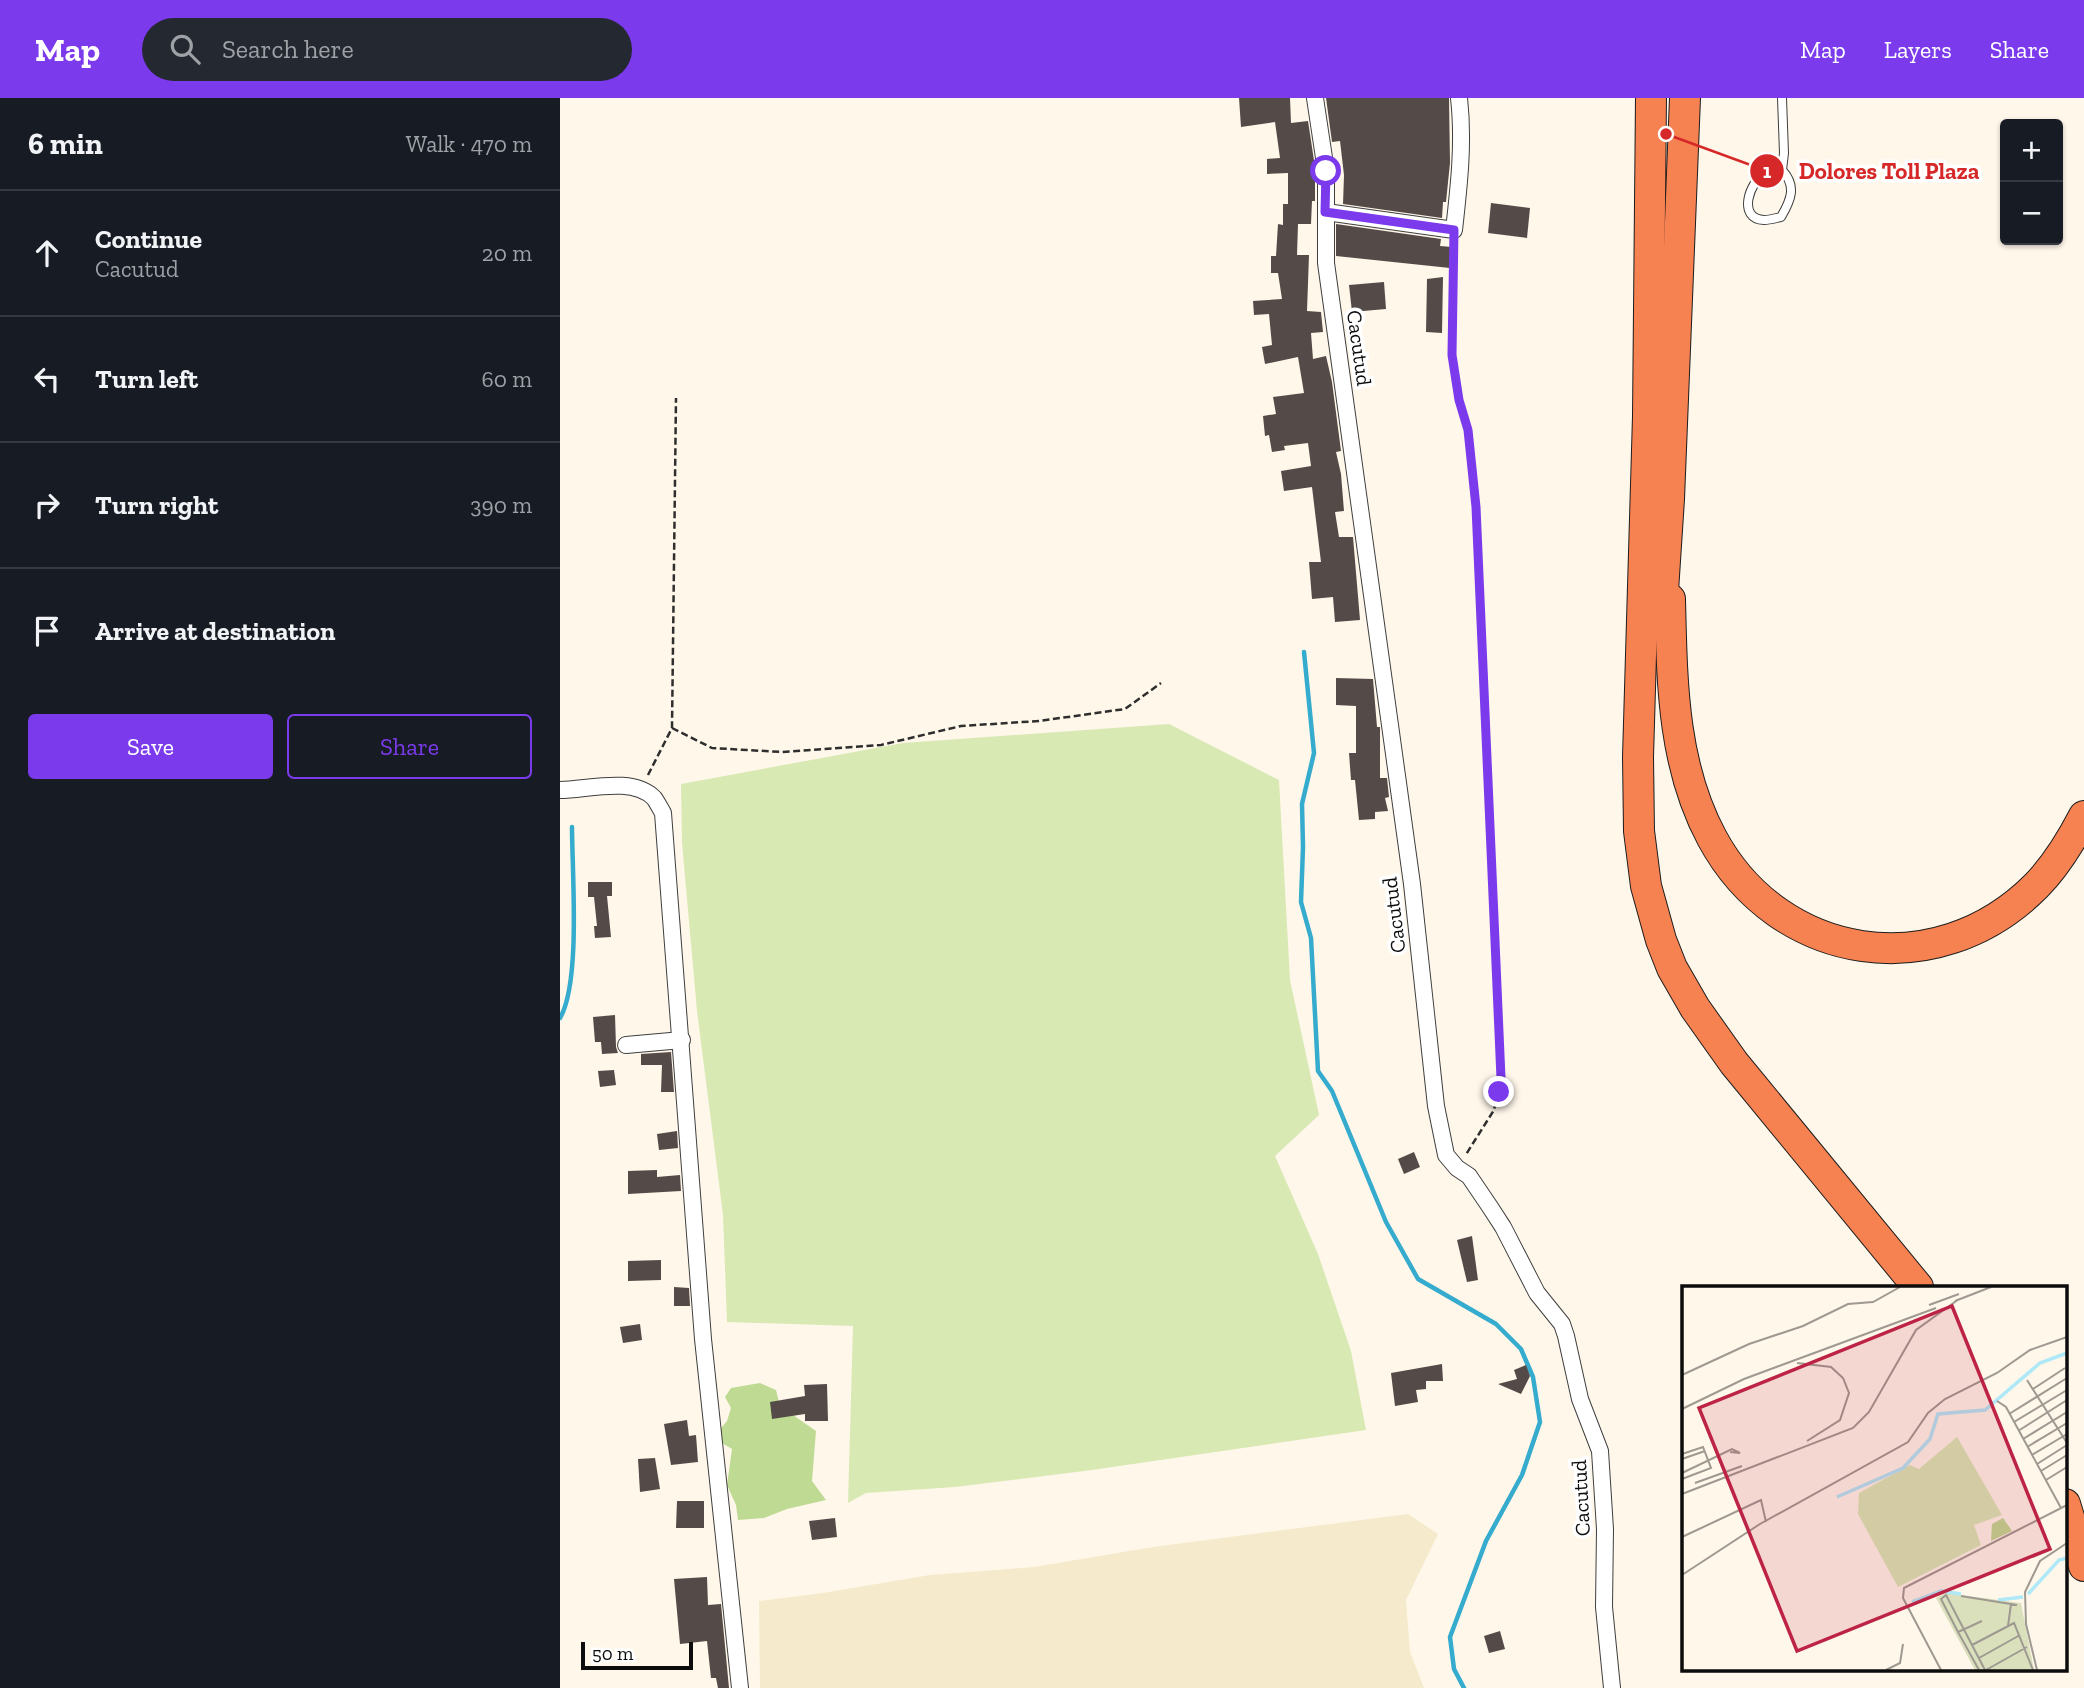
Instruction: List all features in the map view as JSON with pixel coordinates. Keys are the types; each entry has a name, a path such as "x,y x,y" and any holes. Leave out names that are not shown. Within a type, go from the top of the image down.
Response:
{"highway":[{"path":"1651,98 1648,416 1638,757 1639,831 1646,886 1653,916 1672,968 1695,1008 1734,1063 1917,1286"},
{"path":"1685,98 1670,499 1669,569 1673,680 1677,727 1684,763 1697,803 1718,848 1737,876 1774,910 1806,930 1853,946 1915,947 1951,939 1986,924 2036,887 2058,860 2084,816"},
{"path":"1670,499 1662,609 1656,771 1658,836 1665,884 1682,939 1734,1063"},
{"path":"2066,1507 2084,1566"}],"street":[{"name":"Cacutud","path":"1315,98 1326,171 1326,263 1412,884 1436,1107 1446,1155 1457,1168 1469,1176 1490,1207 1537,1293 1562,1324 1566,1336 1580,1399 1600,1451 1605,1529 1604,1607 1612,1688"},
{"path":"1325,212 1454,230 1460,180 1459,98"},
{"path":"560,790 615,786 640,791 653,797 663,813 703,1339 723,1549 740,1688"},
{"path":"626,1045 682,1040"}],"lane":[{"path":"1782,98 1782,170 1792,185 1790,201 1781,217 1766,220 1755,218 1749,211 1747,196 1756,181 1766,172 1782,170"}],"path":[{"path":"1454,230 1452,355 1459,400 1468,430 1476,507 1501,1078 1493,1110 1457,1168"},
{"path":"640,791 672,728 676,398"},
{"path":"672,728 712,748 782,752 881,745 961,726 1039,721 1125,709 1161,683"}],"shaded area":[{"path":"1408,1514 1438,1534 1406,1600 1410,1652 1424,1688 760,1688 759,1601 930,1575 1034,1567 1153,1547"}],"green space":[{"path":"1169,724 1279,780 1290,980 1319,1115 1275,1156 1318,1254 1351,1351 1366,1430 1092,1470 955,1487 866,1493 848,1503 853,1326 727,1322 723,1215 697,1011 682,843 681,784 903,743"},
{"path":"760,1383 776,1390 780,1406 816,1431 812,1481 826,1500 787,1509 764,1518 738,1520 736,1505 727,1485 732,1449 722,1443 717,1433 727,1421 731,1408 725,1397 731,1388"}],"building":[{"path":"1239,98 1290,98 1291,123 1308,121 1315,167 1315,201 1312,201 1311,224 1298,224 1297,255 1309,255 1307,311 1321,312 1323,332 1311,333 1313,359 1326,356 1332,382 1341,451 1336,452 1344,511 1335,512 1339,537 1353,537 1360,620 1335,622 1333,597 1312,599 1309,562 1321,562 1312,487 1284,491 1281,471 1311,466 1308,443 1284,446 1285,450 1272,452 1269,435 1265,436 1263,416 1276,414 1273,397 1304,393 1298,357 1265,364 1262,347 1272,345 1269,314 1254,315 1253,301 1282,299 1278,273 1271,273 1271,256 1276,256 1278,224 1283,225 1283,204 1288,204 1288,173 1267,174 1267,159 1280,158 1275,122 1241,127"},
{"path":"1326,98 1449,98 1450,163 1442,218 1343,204 1344,175 1340,141 1332,142"},
{"path":"1491,203 1530,208 1527,238 1488,233"},
{"path":"1336,224 1441,239 1440,246 1452,247 1450,268 1336,256"},
{"path":"1443,277 1442,333 1426,332 1427,279"},
{"path":"1384,282 1386,309 1352,312 1349,285"},
{"path":"1336,678 1373,679 1377,727 1380,727 1380,778 1387,778 1389,797 1385,798 1388,811 1375,812 1375,819 1359,820 1349,753 1356,753 1356,706 1336,705"},
{"path":"588,882 612,882 612,896 607,896 611,937 595,938 594,926 597,926 594,897 588,897"},
{"path":"615,1015 618,1053 602,1054 601,1042 595,1042 593,1017"},
{"path":"671,1052 674,1092 661,1092 662,1065 641,1065 641,1054"},
{"path":"614,1070 616,1085 600,1087 598,1071"},
{"path":"677,1131 678,1148 659,1150 657,1134"},
{"path":"1414,1152 1420,1167 1404,1174 1398,1159"},
{"path":"657,1170 657,1177 680,1175 681,1191 628,1194 628,1171"},
{"path":"1472,1236 1478,1280 1467,1282 1457,1240"},
{"path":"661,1260 661,1280 628,1281 628,1261"},
{"path":"674,1287 689,1288 690,1306 674,1306"},
{"path":"640,1324 642,1340 623,1343 620,1327"},
{"path":"1442,1364 1443,1381 1426,1381 1426,1389 1416,1390 1418,1402 1395,1406 1391,1373"},
{"path":"1526,1365 1530,1376 1521,1394 1498,1384 1517,1379 1514,1370"},
{"path":"827,1384 828,1421 805,1421 805,1414 772,1419 770,1402 805,1396 804,1385"},
{"path":"687,1420 689,1436 696,1435 698,1462 671,1465 664,1424"},
{"path":"655,1458 660,1489 640,1492 638,1459"},
{"path":"677,1501 704,1501 704,1528 676,1528"},
{"path":"835,1518 837,1537 812,1540 809,1521"},
{"path":"707,1577 708,1605 721,1604 729,1688 718,1688 716,1678 711,1678 707,1641 680,1644 674,1579"},
{"path":"1500,1631 1505,1649 1489,1653 1484,1636"}],"waterway":[{"path":"1304,652 1314,753 1302,804 1301,902 1311,938 1318,1071 1332,1091 1386,1222 1418,1279 1496,1324 1521,1349 1533,1377 1540,1422 1522,1475 1486,1541 1450,1637 1454,1669 1464,1688"},
{"path":"560,1018 567,1001 573,954 572,827"}],"place":[{"name":"Dolores Toll Plaza","path":"1666,134"}],"route":[{"path":"1326,171 1325,212 1454,230 1452,355 1459,400 1468,430 1476,507 1501,1078 1499,1092"}]}
